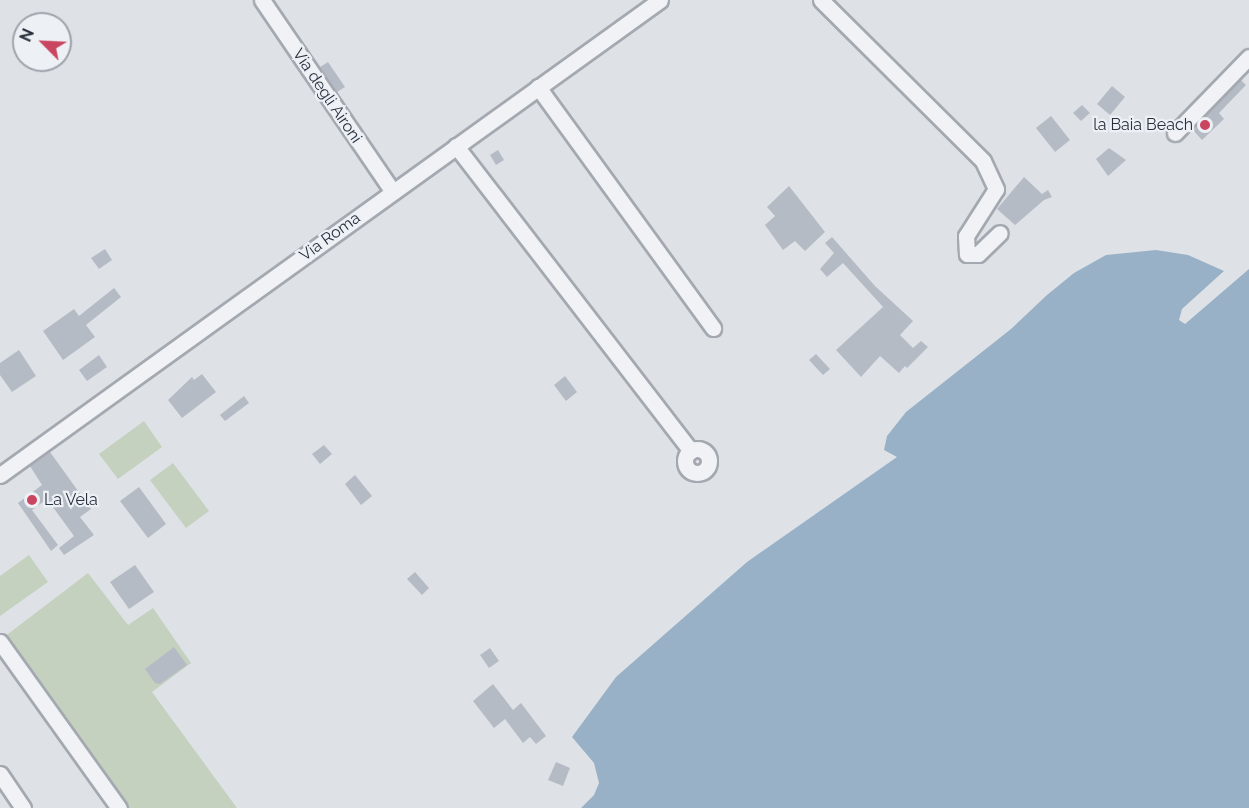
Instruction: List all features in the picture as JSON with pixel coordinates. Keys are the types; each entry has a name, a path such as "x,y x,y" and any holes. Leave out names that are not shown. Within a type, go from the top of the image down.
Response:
{"street":[{"name":"Via degli Aironi","path":"262,0 393,192"},
{"name":"Via Roma","path":"0,475 660,0"},
{"path":"821,0 983,161 996,189 966,236 967,254 978,254 1000,232"},
{"path":"1175,133 1249,57"},
{"path":"538,87 713,328"},
{"path":"456,146 690,451"},
{"path":"0,642 119,808"},
{"path":"0,774 23,808"}],"green space":[{"path":"144,421 162,447 118,479 99,454"},
{"path":"173,463 209,511 186,528 150,480"},
{"path":"29,555 48,582 0,616 0,576"},
{"path":"88,573 128,625 153,608 191,663 152,692 237,808 123,808 4,637"}],"water":[{"path":"1156,250 1188,255 1224,271 1182,309 1179,320 1185,324 1249,269 1249,808 581,808 594,795 599,783 594,763 572,737 616,677 747,562 897,457 884,450 887,436 906,412 1011,329 1074,273 1106,255"}],"building":[{"path":"328,62 345,87 337,92 320,67"},
{"name":"la Baia Beach","path":"1241,80 1246,85 1219,113 1224,119 1202,140 1192,129"},
{"path":"1112,86 1125,97 1110,115 1097,104"},
{"path":"1082,105 1090,113 1081,121 1073,113"},
{"path":"1051,116 1070,140 1055,152 1036,128"},
{"path":"1109,148 1126,160 1108,176 1096,159"},
{"path":"498,150 504,160 496,165 490,155"},
{"path":"1024,177 1042,194 1048,190 1052,197 1044,200 1015,225 997,209"},
{"path":"789,186 825,232 805,251 795,241 783,250 765,225 775,216 767,207"},
{"path":"832,237 875,286 913,321 900,335 913,348 921,341 928,347 899,373 880,356 861,377 836,350 883,307 843,263 827,277 820,269 834,253 825,243"},
{"path":"105,249 112,260 99,269 91,258"},
{"path":"114,288 121,297 86,325 95,337 63,360 43,331 74,309 79,316"},
{"path":"19,350 36,376 12,392 0,375 0,363"},
{"path":"816,354 830,369 823,375 809,360"},
{"path":"99,355 107,367 87,381 79,370"},
{"path":"202,374 216,392 182,418 168,400 192,377 194,380"},
{"path":"565,376 577,392 566,401 554,385"},
{"path":"244,396 249,403 225,421 220,415"},
{"path":"324,445 332,454 320,464 312,454"},
{"path":"50,452 91,509 80,517 94,535 64,555 59,548 74,536 47,499 32,510 58,545 51,551 18,503 42,485 30,466"},
{"path":"355,475 372,496 361,505 345,484"},
{"path":"139,487 166,524 148,538 120,501"},
{"path":"135,565 154,592 129,609 110,582"},
{"path":"415,572 429,588 422,595 407,579"},
{"path":"174,647 187,665 160,684 155,683 145,669"},
{"path":"490,648 499,661 489,668 480,655"},
{"path":"493,684 513,710 521,703 546,736 536,744 530,737 523,743 505,719 494,728 473,701"},
{"path":"556,762 570,768 563,786 548,780"}],"place":[{"name":"la Baia Beach","path":"1205,125"},
{"name":"La Vela","path":"32,500"}]}
